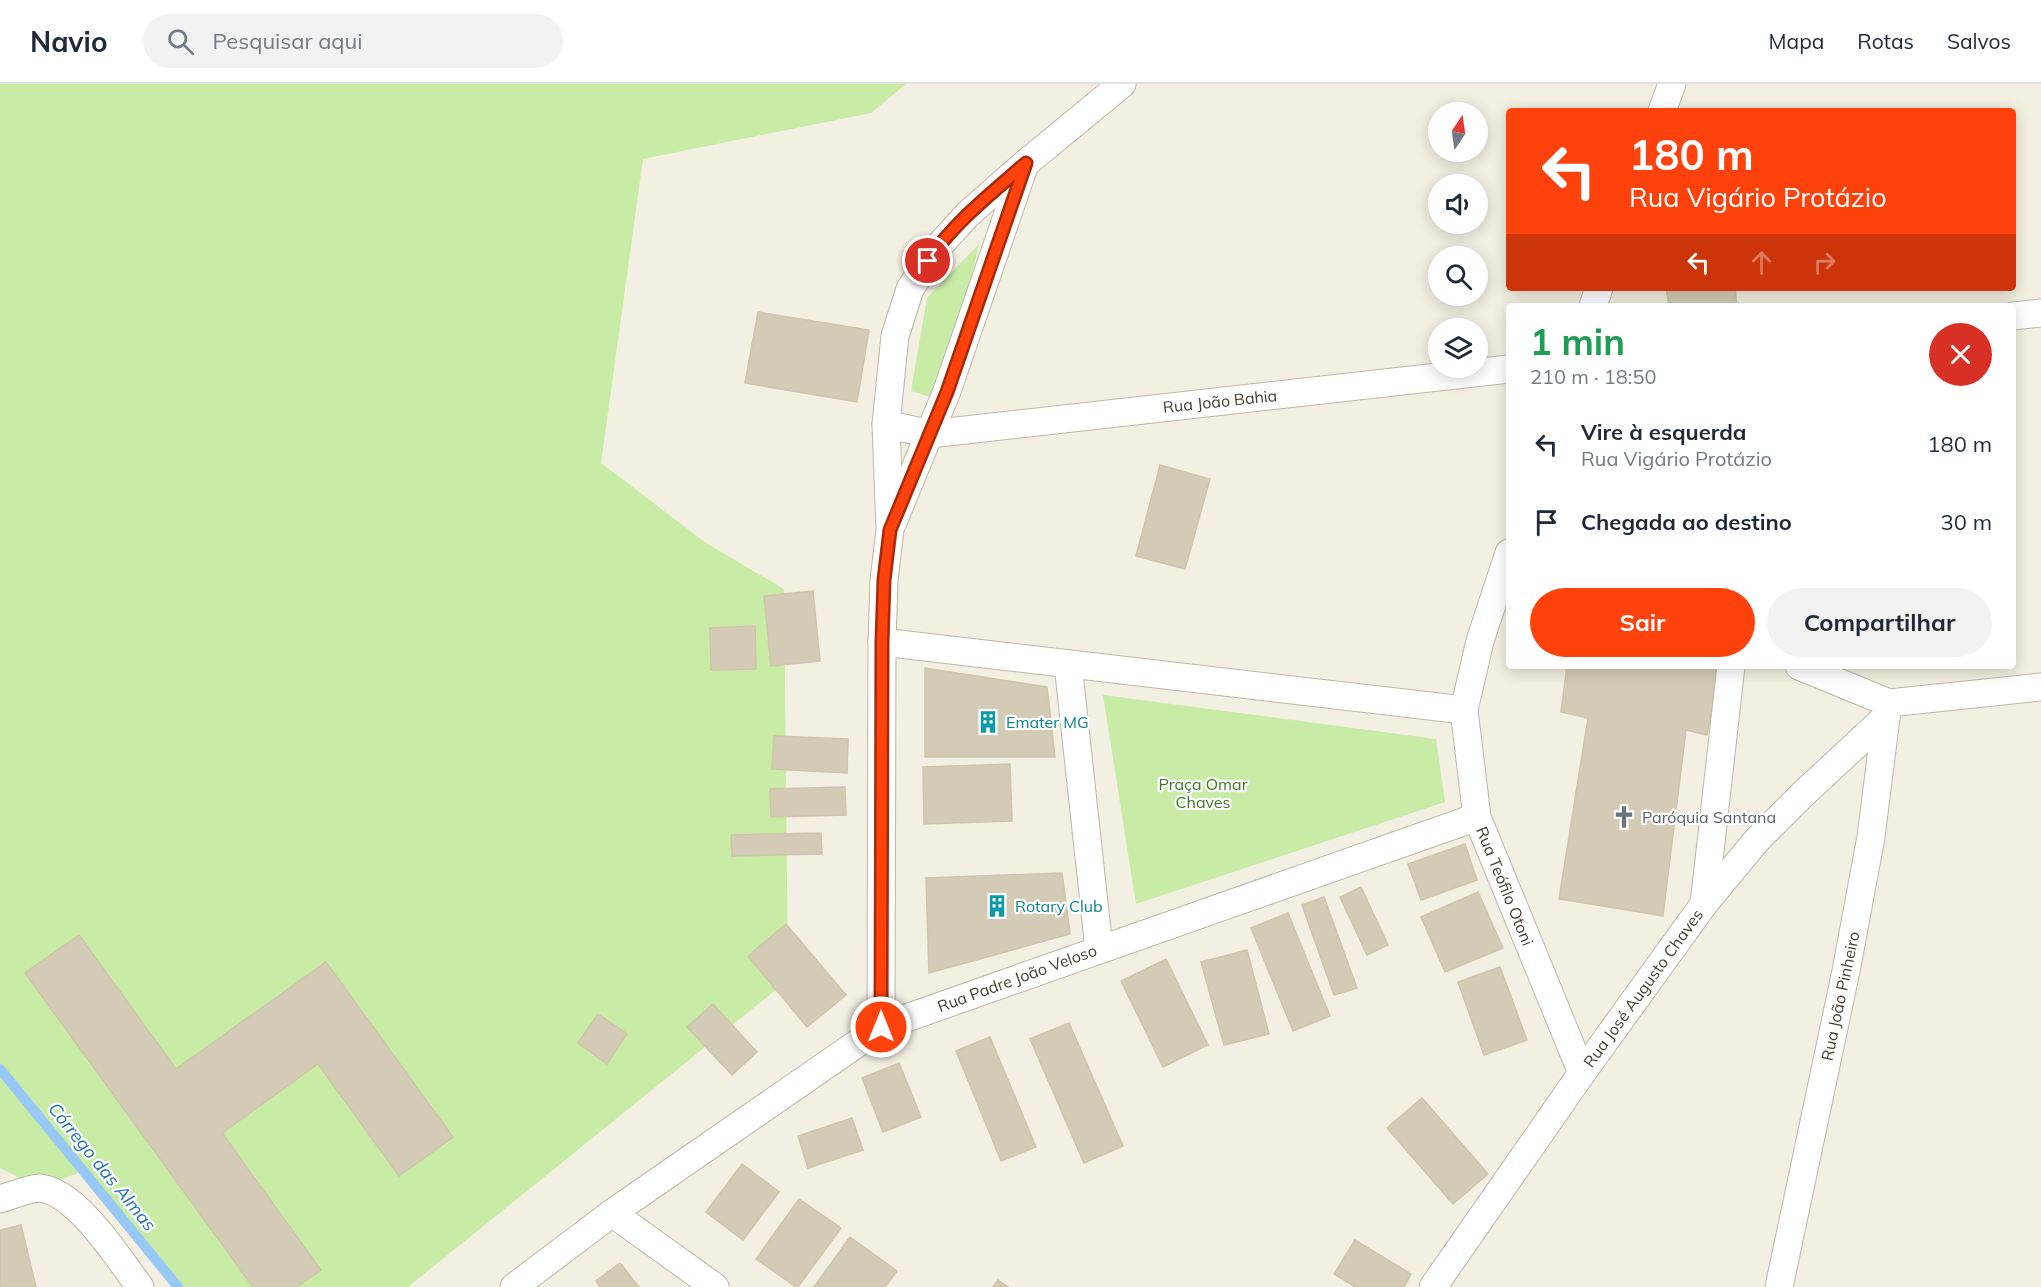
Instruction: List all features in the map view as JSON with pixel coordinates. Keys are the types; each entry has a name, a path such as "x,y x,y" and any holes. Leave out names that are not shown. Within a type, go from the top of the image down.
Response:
{"street":[{"path":"881,1027 882,642 884,580 890,530 886,424 895,336 910,289 937,248 968,214 1122,84"},
{"path":"1663,108 1672,84"},
{"path":"890,530 947,392 1026,163"},
{"path":"2016,316 2041,313"},
{"name":"Rua João Bahia","path":"886,424 930,434 1506,369"},
{"name":"Rua Teófilo Otoni","path":"1506,563 1480,641 1464,710 1477,817 1582,1073"},
{"path":"882,642 1464,710"},
{"path":"1068,664 1099,949"},
{"path":"1704,904 1731,669"},
{"path":"1805,669 1887,710 2041,687"},
{"name":"Rua José Augusto Chaves","path":"1433,1287 1582,1073 1704,904 1757,840 1887,710"},
{"name":"Rua João Pinheiro","path":"1779,1287 1846,970 1871,837 1887,710"},
{"name":"Rua Padre João Veloso","path":"514,1287 612,1213 881,1027 1477,817"},
{"path":"0,1198 40,1188 71,1203 90,1221 140,1287"},
{"path":"612,1213 715,1287"}],"green space":[{"path":"0,84 906,84 871,113 643,159 601,463 706,543 784,589 788,980 408,1287 178,1287 83,1171 40,1188 0,1168"},
{"path":"979,244 965,305 934,398 911,391 927,298"},
{"name":"Praça Omar Chaves","path":"1103,695 1436,739 1445,802 1136,904"}],"building":[{"path":"1666,291 1735,291 1737,303 1668,303"},
{"path":"758,312 869,330 857,402 745,383"},
{"path":"1160,465 1210,479 1185,569 1136,556"},
{"path":"813,591 820,661 771,666 764,596"},
{"path":"755,626 756,669 711,670 710,628"},
{"name":"Emater MG","path":"925,668 1047,687 1055,757 925,757"},
{"name":"Paróquia Santana","path":"1567,669 1719,669 1707,735 1686,730 1663,916 1559,899 1588,718 1561,712"},
{"path":"774,736 848,739 847,773 772,769"},
{"path":"1010,764 1012,821 924,824 923,767"},
{"path":"845,787 846,815 771,817 770,789"},
{"path":"821,833 822,854 732,856 731,835"},
{"path":"1465,844 1477,880 1421,900 1408,864"},
{"name":"Rotary Club","path":"1062,873 1070,934 929,973 926,878"},
{"path":"1361,887 1388,945 1367,955 1340,897"},
{"path":"1478,892 1503,948 1445,972 1421,917"},
{"path":"1324,897 1357,988 1334,995 1302,905"},
{"path":"1288,913 1330,1016 1293,1031 1251,928"},
{"path":"786,924 846,995 807,1027 748,956"},
{"path":"79,935 176,1069 326,962 453,1137 399,1176 318,1064 222,1133 321,1270 297,1287 253,1287 25,973"},
{"path":"1247,950 1269,1034 1224,1045 1201,962"},
{"path":"1166,959 1208,1045 1163,1067 1121,981"},
{"path":"1500,967 1527,1040 1484,1055 1458,982"},
{"path":"713,1004 757,1052 732,1075 687,1027"},
{"path":"598,1014 627,1034 607,1064 578,1043"},
{"path":"1069,1023 1123,1146 1084,1163 1030,1039"},
{"path":"990,1037 1036,1147 1001,1161 956,1051"},
{"path":"899,1063 921,1117 883,1132 862,1078"},
{"path":"1422,1098 1488,1174 1453,1204 1387,1128"},
{"path":"852,1118 863,1150 808,1168 798,1136"},
{"path":"742,1164 779,1192 743,1240 706,1212"},
{"path":"799,1199 841,1228 796,1287 756,1259"},
{"path":"21,1225 36,1287 0,1287 0,1230"},
{"path":"850,1237 897,1271 885,1287 814,1287"},
{"path":"1355,1240 1411,1274 1404,1287 1355,1287 1334,1274"},
{"path":"620,1263 639,1287 600,1287 596,1281"},
{"path":"998,1280 1008,1287 993,1287"}],"waterway":[{"name":"Córrego das Almas","path":"0,1069 178,1287"}],"place":[{"name":"Emater MG","path":"988,722"},
{"name":"Paróquia Santana","path":"1624,817"},
{"name":"Rotary Club","path":"997,906"}],"route":[{"path":"881,1027 882,642 884,580 890,530 947,392 1026,163 968,214 928,261"}]}
